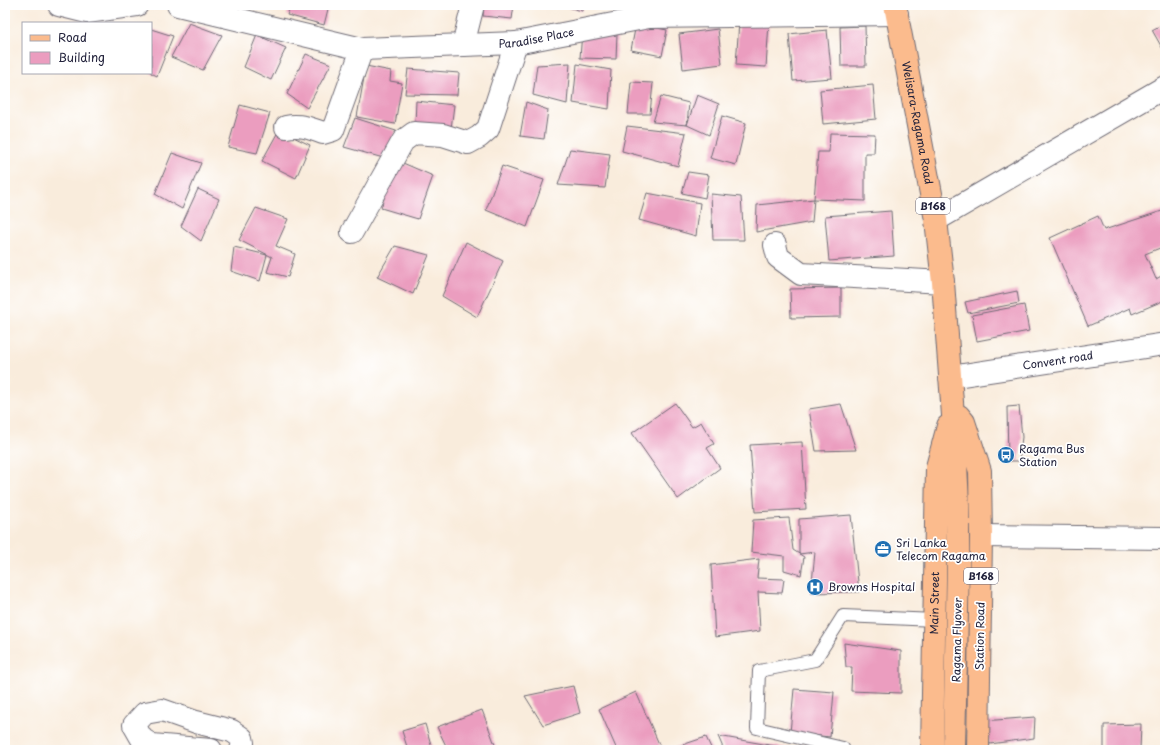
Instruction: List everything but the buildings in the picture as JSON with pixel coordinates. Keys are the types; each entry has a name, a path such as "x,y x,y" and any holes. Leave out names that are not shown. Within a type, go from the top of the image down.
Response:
{"main road":[{"name":"Welisara-Ragama Road","path":"896,9 936,220 943,282 953,409"},
{"name":"Station Road","path":"953,409 964,422 980,471 981,536 978,750"},
{"name":"Main Street","path":"932,750 937,467 953,409"},
{"name":"Ragama Flyover","path":"953,409 957,473 958,534 954,750"}],"street":[{"path":"59,5 87,12 137,5"},
{"name":"Paradise Place","path":"178,5 362,49 516,43 649,17 896,9"},
{"path":"463,45 474,5"},
{"path":"352,232 403,141 414,133 443,135 468,143 479,137 488,129 516,43"},
{"path":"286,128 293,125 306,127 323,133 333,130 362,49"},
{"path":"936,220 1165,86"},
{"path":"775,245 778,257 801,274 943,282"},
{"name":"Convent road","path":"950,376 1165,344"},
{"path":"981,536 1165,538"},
{"path":"211,750 152,745 142,739 134,725 145,713 162,710 232,731 242,738 243,743 241,750"}],"lane":[{"path":"843,748 757,728 759,671 815,660 843,616 935,620"}],"place":[{"name":"Ragama Bus Station","path":"1006,455"},
{"name":"Sri Lanka Telecom Ragama","path":"883,549"},
{"name":"Browns Hospital","path":"815,587"}]}
